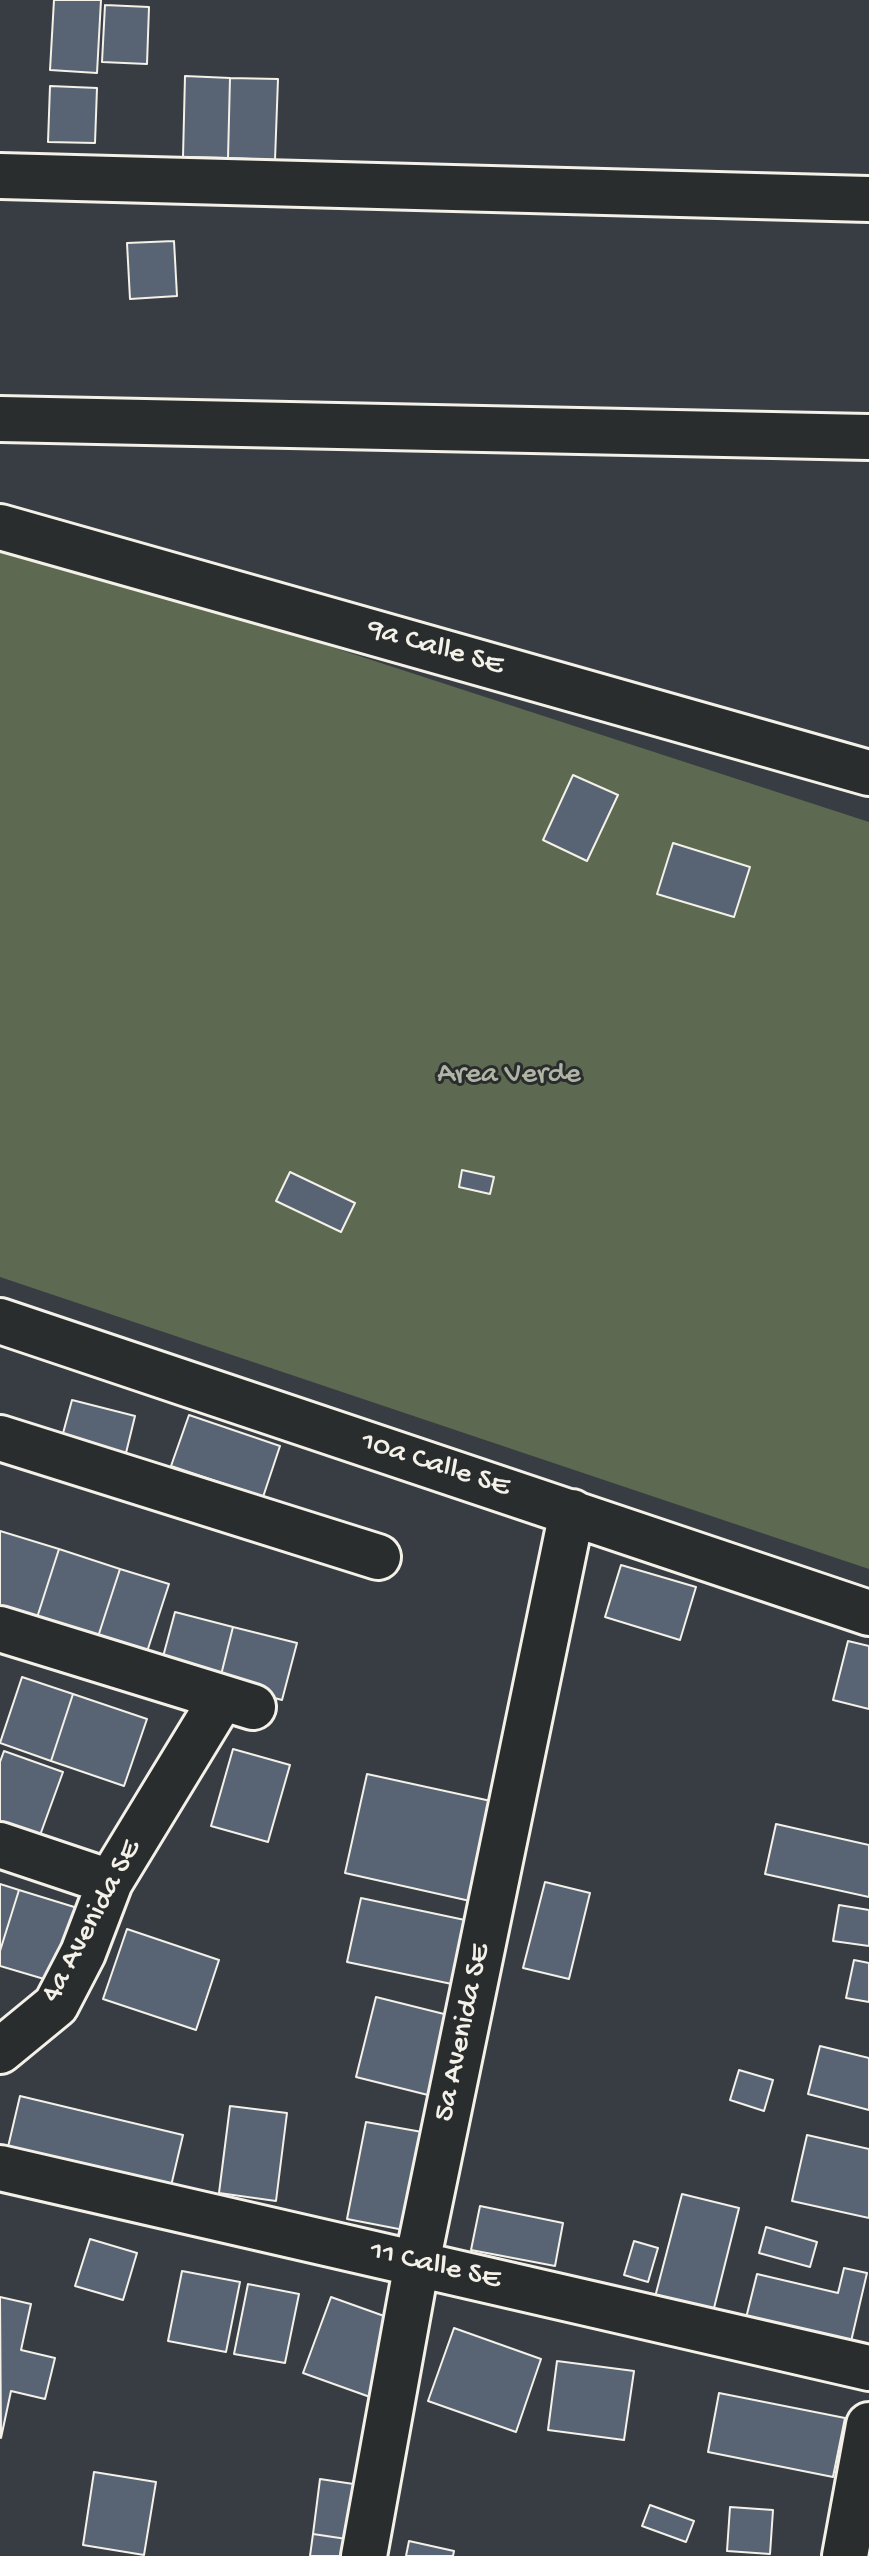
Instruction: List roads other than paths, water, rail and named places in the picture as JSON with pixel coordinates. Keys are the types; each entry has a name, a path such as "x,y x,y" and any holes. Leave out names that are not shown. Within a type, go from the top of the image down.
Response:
{"street":[{"path":"0,176 869,199"},
{"path":"0,419 869,437"},
{"name":"9a Calle SE","path":"0,527 869,773"},
{"name":"10a Calle SE","path":"0,1321 869,1613"},
{"path":"0,1438 378,1557"},
{"name":"5a Avenida SE","path":"364,2556 417,2263 572,1512"},
{"name":"4a Avenida SE","path":"0,1629 238,1702 110,1882 83,1953 56,2005 0,2051"},
{"path":"0,1845 110,1882"},
{"name":"11 Calle SE","path":"0,2168 869,2368"},
{"path":"845,2556 869,2425"}],"park label":[{"name":"Area Verde","path":"509,1076"}]}
